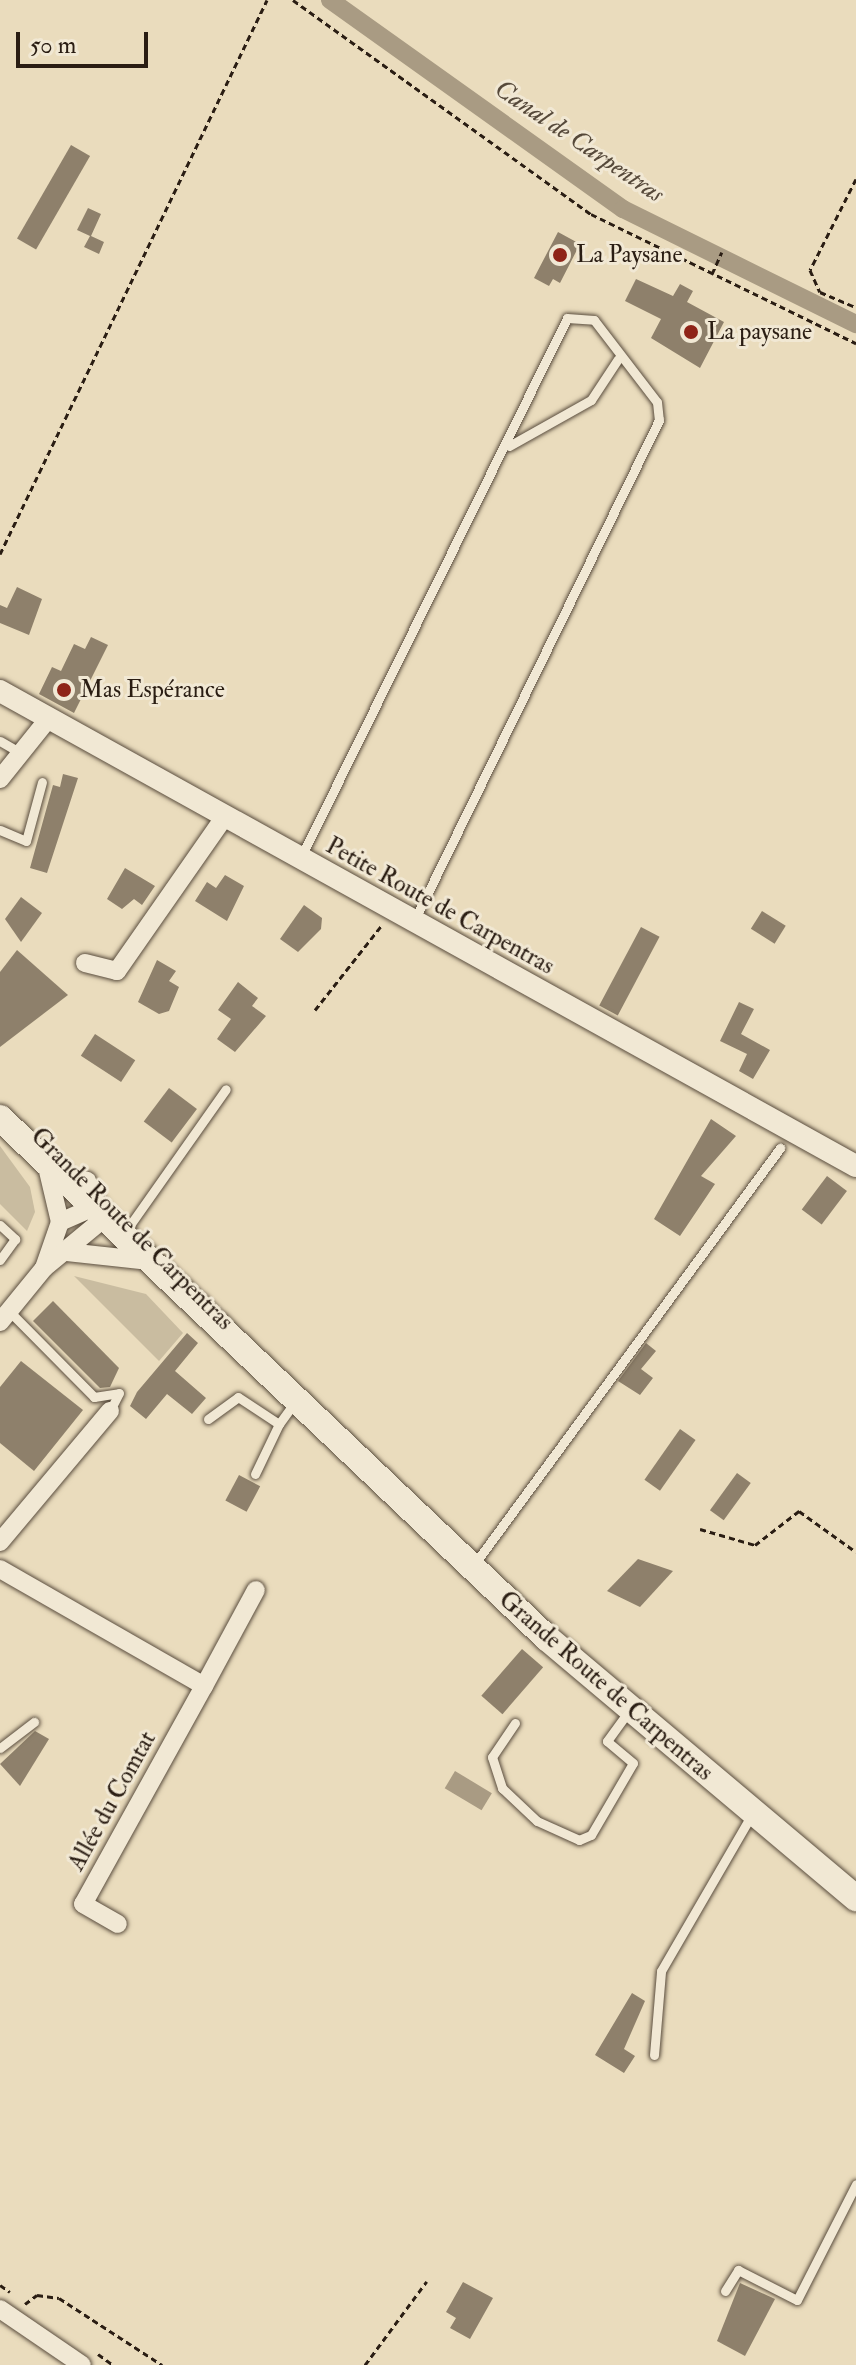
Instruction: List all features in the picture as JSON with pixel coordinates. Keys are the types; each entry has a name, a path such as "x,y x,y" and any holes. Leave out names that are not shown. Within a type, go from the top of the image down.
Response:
{"main road":[{"name":"Grande Route de Carpentras","path":"0,1097 94,1202 139,1243 286,1413 362,1466"},
{"name":"Grande Route de Carpentras","path":"0,1118 46,1164 139,1243 362,1466 471,1569 630,1709 856,1898"}],"street":[{"name":"Petite Route de Carpentras","path":"0,691 856,1166"},
{"path":"0,779 49,718"},
{"path":"85,963 117,971 225,816"},
{"path":"44,1268 60,1222 46,1164"},
{"path":"60,1222 94,1202"},
{"path":"3,1316 44,1268 67,1252 94,1202"},
{"path":"67,1252 139,1243"},
{"path":"0,1542 110,1411"},
{"path":"0,1569 204,1686"},
{"name":"Allée du Comtat","path":"118,1924 83,1904 256,1590"},
{"path":"6,2313 82,2365"}],"lane":[{"path":"300,859 509,446 567,318 594,320 614,339 618,359 657,402 659,420 404,916"},
{"path":"509,446 591,400 618,359"},
{"path":"0,741 21,753"},
{"path":"0,830 26,841 42,782"},
{"path":"139,1243 226,1089"},
{"path":"471,1569 780,1148"},
{"path":"0,1225 15,1239 0,1260"},
{"path":"3,1316 94,1397 119,1393 110,1411"},
{"path":"208,1419 238,1397 286,1413 255,1474"},
{"path":"515,1723 492,1757 502,1788 537,1821 579,1840 591,1835 633,1763 607,1741 630,1709"},
{"path":"0,1748 34,1722"},
{"path":"654,2055 661,1971 753,1813"},
{"path":"725,2291 738,2270 797,2300 856,2184"}],"path":[{"path":"0,554 267,0"},
{"path":"293,0 591,214 856,343"},
{"path":"856,179 810,270 820,292 856,307"},
{"path":"712,274 722,252"},
{"path":"315,1010 404,916"},
{"path":"700,1529 755,1545 799,1511 856,1552"},
{"path":"365,2365 427,2281"},
{"path":"6,2313 37,2295 59,2298 162,2365"}],"shaded area":[{"path":"0,1146 30,1187 35,1212 27,1231 0,1204"},
{"path":"74,1276 146,1294 183,1333 159,1361"},
{"path":"455,1771 492,1793 482,1810 445,1788"}],"building":[{"path":"71,145 90,156 36,250 17,239"},
{"path":"88,208 101,214 91,236 104,242 99,254 84,247 90,236 77,230"},
{"name":"La Paysane","path":"558,232 580,244 560,283 553,279 549,286 534,278"},
{"path":"636,279 673,296 680,284 693,291 687,302 724,322 700,368 651,338 661,319 625,301"},
{"path":"17,587 42,599 29,635 0,623 0,605 7,608"},
{"path":"91,637 108,645 74,713 39,694 52,667 61,671 74,644 85,649"},
{"path":"63,774 78,778 47,873 30,868 53,785 60,787"},
{"path":"125,868 155,886 142,905 134,899 122,909 107,899"},
{"path":"225,875 244,886 227,921 195,901 207,882 216,888"},
{"path":"21,897 42,913 21,942 5,919"},
{"path":"304,905 322,918 321,929 298,952 280,939"},
{"path":"762,911 786,926 775,944 751,929"},
{"path":"641,927 660,937 618,1015 599,1006"},
{"path":"17,950 68,995 0,1047 0,972"},
{"path":"157,960 176,971 169,981 179,987 169,1011 159,1014 138,1002"},
{"path":"238,982 258,998 252,1006 266,1016 235,1052 217,1039 231,1019 218,1010"},
{"path":"739,1002 754,1009 741,1034 770,1050 753,1079 739,1071 747,1054 720,1041"},
{"path":"95,1034 135,1060 121,1082 81,1056"},
{"path":"169,1088 197,1109 172,1143 144,1122"},
{"path":"711,1119 736,1136 701,1176 715,1184 680,1236 654,1219"},
{"path":"827,1176 847,1191 822,1225 802,1210"},
{"path":"53,1301 119,1368 110,1387 100,1388 33,1321"},
{"path":"187,1333 198,1343 175,1371 206,1398 192,1414 167,1394 146,1419 130,1406 137,1392"},
{"path":"646,1343 656,1351 641,1369 653,1378 640,1395 618,1381"},
{"path":"21,1361 83,1410 34,1471 0,1443 0,1387"},
{"path":"680,1429 696,1440 660,1491 644,1480"},
{"path":"737,1473 751,1483 724,1520 710,1510"},
{"path":"239,1475 260,1486 247,1512 225,1501"},
{"path":"638,1559 673,1571 640,1607 607,1591"},
{"path":"522,1649 543,1667 502,1714 481,1696"},
{"path":"35,1731 49,1739 20,1786 0,1764"},
{"path":"632,1993 645,2001 624,2049 635,2056 624,2073 595,2055"},
{"path":"463,2282 493,2298 470,2339 450,2328 456,2318 446,2312"},
{"path":"740,2283 775,2299 745,2356 717,2341"}],"waterway":[{"name":"Canal de Carpentras","path":"330,0 623,209 856,324"}],"place":[{"name":"La Paysane","path":"560,255"},
{"name":"La paysane","path":"691,332"},
{"name":"Mas Espérance","path":"64,690"}]}
